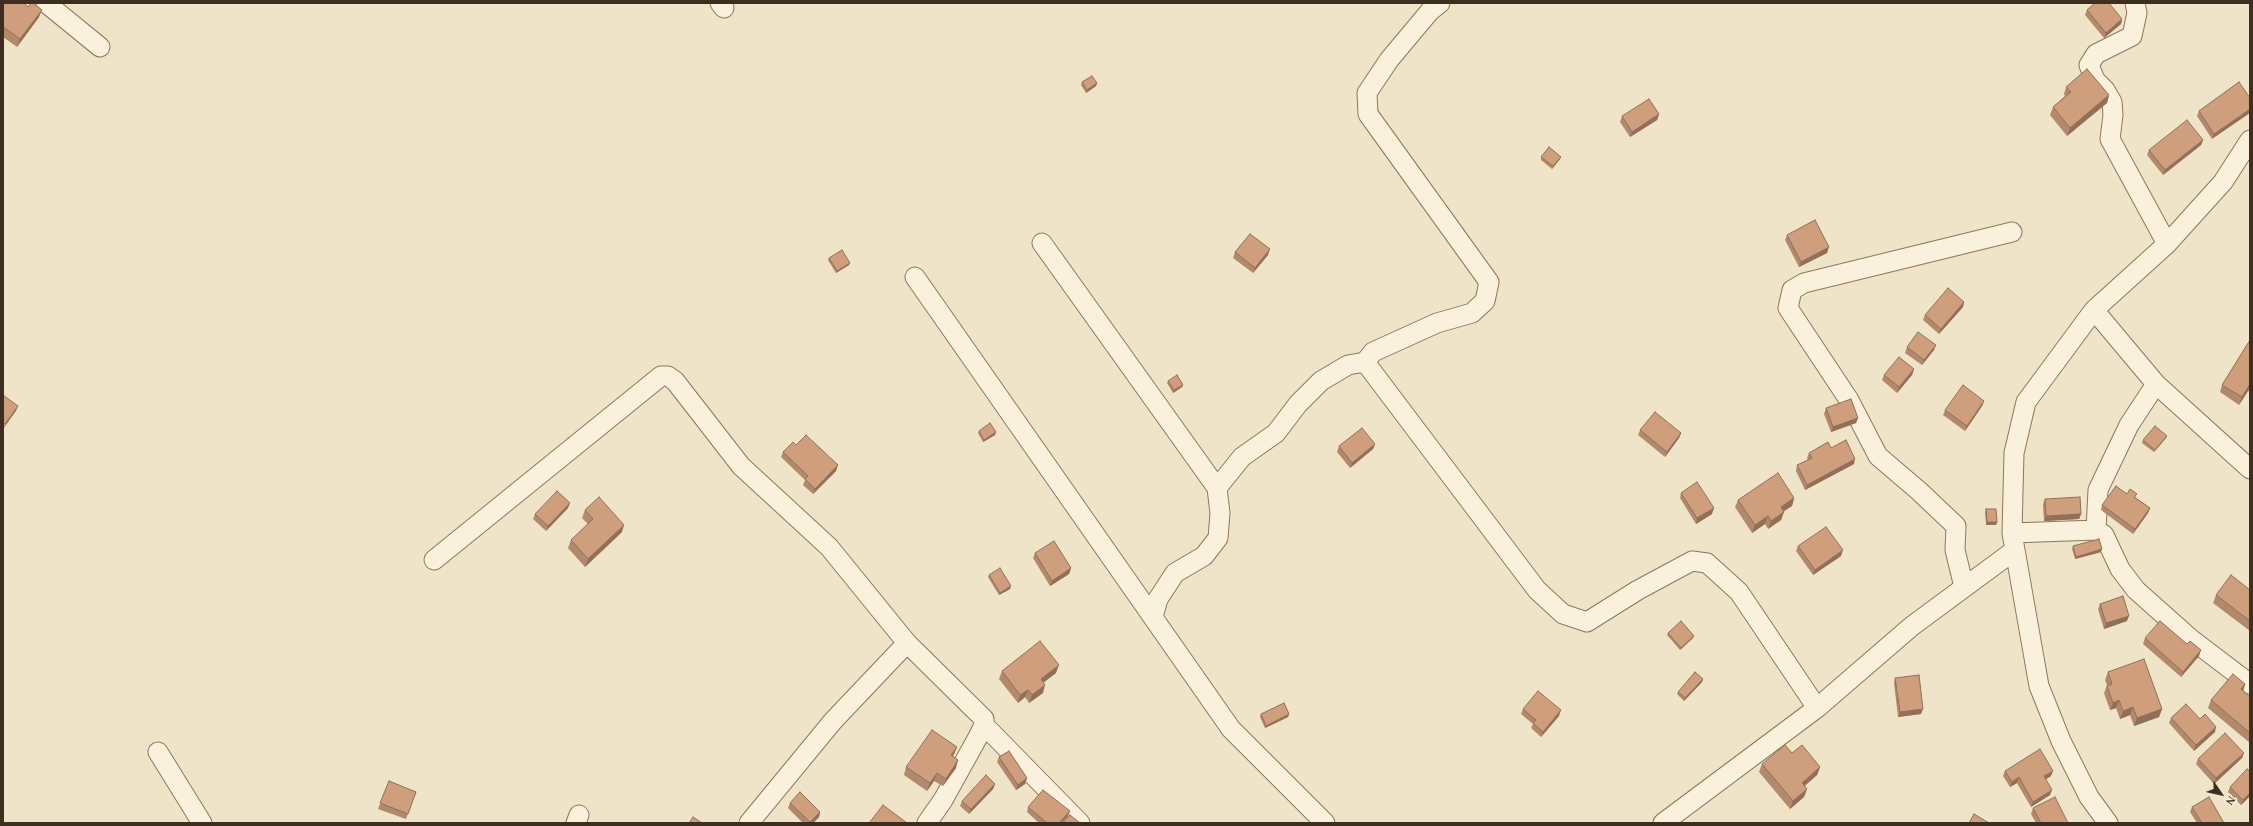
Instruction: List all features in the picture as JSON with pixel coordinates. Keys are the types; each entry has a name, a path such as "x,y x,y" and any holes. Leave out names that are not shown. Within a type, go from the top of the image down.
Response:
{"street":[{"path":"46,3 100,47"},
{"path":"1217,488 1242,457 1276,433 1298,404 1320,381 1348,365 1365,362 1373,352 1437,323 1472,313 1485,301 1489,282 1368,114 1367,93 1389,60 1430,11 1440,3"},
{"path":"2135,3 2137,13 2132,36 2096,54 2089,65 2094,80 2105,90 2112,102 2113,115 2110,138 2167,244"},
{"path":"2108,823 2089,797 2061,741 2039,686 2013,541 2014,453 2026,402 2094,310 2167,244 2223,182 2250,140"},
{"path":"1964,587 1955,550 1956,526 1919,491 1878,456 1849,400 1788,308 1792,290 1804,283 2012,232"},
{"path":"1042,243 1217,488 1220,513 1218,538 1204,556 1176,573 1158,599 1153,617"},
{"path":"915,277 1231,729 1325,823"},
{"path":"2094,310 2156,384 2250,469"},
{"path":"1365,362 1537,590 1563,614 1587,622 1638,590 1692,561 1707,563 1739,592 1817,708"},
{"path":"434,560 662,376 668,376 692,402 741,466 829,547 907,643 984,719 984,725 943,800 927,823"},
{"path":"2096,530 2098,490 2129,425 2156,384"},
{"path":"1663,823 1817,708 1912,626 1964,587 2013,541 2096,530 2104,535 2120,569 2136,590 2191,639 2250,684"},
{"path":"749,823 834,721 907,643"},
{"path":"984,725 1080,823"},
{"path":"158,752 202,823"}],"building":[{"path":"3,3 24,3 28,7 31,3 33,3 42,10 20,39 3,27"},
{"path":"2095,3 2109,3 2122,19 2106,33 2087,10"},
{"path":"2087,69 2109,95 2070,128 2053,107 2071,92 2066,87"},
{"path":"1092,76 1097,83 1087,90 1082,82"},
{"path":"2239,82 2250,98 2250,109 2214,134 2199,111"},
{"path":"1649,99 1659,114 1632,132 1622,116"},
{"path":"2187,120 2203,140 2165,170 2149,150"},
{"path":"1549,147 1561,157 1553,166 1541,157"},
{"path":"1815,220 1829,247 1801,262 1787,235"},
{"path":"1250,234 1270,249 1255,268 1235,252"},
{"path":"842,250 850,263 837,271 829,258"},
{"path":"1948,288 1964,302 1941,329 1925,315"},
{"path":"1918,332 1936,345 1924,360 1907,347"},
{"path":"2250,340 2250,384 2242,397 2222,385"},
{"path":"1899,357 1914,369 1899,387 1884,375"},
{"path":"1177,375 1183,385 1174,390 1168,381"},
{"path":"1963,385 1984,401 1967,426 1945,410"},
{"path":"3,395 18,406 5,424 3,423"},
{"path":"1851,399 1858,418 1833,427 1826,408"},
{"path":"1655,412 1681,433 1667,452 1640,430"},
{"path":"990,423 996,432 984,440 979,431"},
{"path":"2155,426 2167,436 2155,450 2143,440"},
{"path":"1362,428 1375,444 1352,463 1339,446"},
{"path":"806,435 838,465 815,489 805,479 808,476 783,452 793,442 796,445"},
{"path":"1846,440 1855,459 1807,485 1797,465 1812,458 1809,453 1828,442 1831,448"},
{"path":"1778,473 1794,498 1781,507 1784,512 1771,521 1768,516 1755,525 1738,500"},
{"path":"1697,482 1714,508 1697,518 1681,493"},
{"path":"2116,486 2127,494 2130,489 2137,494 2134,497 2150,508 2135,529 2102,505"},
{"path":"557,491 570,503 548,526 535,514"},
{"path":"599,497 624,525 588,559 571,540 593,519 585,510"},
{"path":"2080,497 2081,514 2046,516 2045,499"},
{"path":"1986,509 1996,509 1997,522 1987,522"},
{"path":"1826,527 1843,550 1815,570 1798,546"},
{"path":"2099,539 2102,549 2076,557 2073,546"},
{"path":"1054,541 1071,568 1052,581 1035,553"},
{"path":"1000,568 1011,586 1000,593 989,575"},
{"path":"2231,575 2250,590 2250,621 2216,595"},
{"path":"2123,596 2129,616 2106,623 2100,604"},
{"path":"1681,621 1694,636 1681,648 1668,633"},
{"path":"2160,621 2187,644 2190,641 2201,650 2183,672 2145,638"},
{"path":"1040,641 1059,665 1041,679 1045,685 1032,695 1028,690 1020,695 1002,671"},
{"path":"2144,659 2162,709 2137,718 2133,707 2123,711 2119,700 2113,703 2107,686 2112,684 2108,672"},
{"path":"1695,672 1703,679 1685,698 1678,692"},
{"path":"2233,674 2245,684 2241,689 2250,697 2250,733 2211,700"},
{"path":"1919,675 1923,709 1900,712 1895,678"},
{"path":"1538,691 1561,710 1543,732 1533,723 1536,720 1523,709"},
{"path":"1284,703 1289,714 1266,726 1261,714"},
{"path":"2186,704 2200,719 2205,714 2216,727 2196,745 2171,718"},
{"path":"932,730 957,747 951,755 958,760 946,779 937,773 930,783 906,767"},
{"path":"2225,733 2244,753 2216,778 2198,759"},
{"path":"1785,745 1792,753 1802,745 1820,767 1802,783 1807,789 1793,801 1762,764"},
{"path":"2040,749 2053,771 2044,776 2052,790 2033,802 2019,777 2012,782 2005,771"},
{"path":"1009,751 1027,778 1018,785 999,757"},
{"path":"2247,769 2250,771 2250,793 2243,800 2230,787"},
{"path":"986,775 995,784 971,809 962,801"},
{"path":"389,781 416,792 408,814 380,803"},
{"path":"1043,790 1070,811 1059,823 1045,823 1046,822 1028,807"},
{"path":"800,792 820,812 810,822 790,803"},
{"path":"2055,797 2068,823 2041,823 2033,808"},
{"path":"2209,797 2224,823 2202,823 2192,807"},
{"path":"883,805 907,823 869,823"},
{"path":"1974,814 1989,823 1969,823"},
{"path":"1070,815 1080,823 1063,823"},
{"path":"693,817 702,823 689,823"}]}
